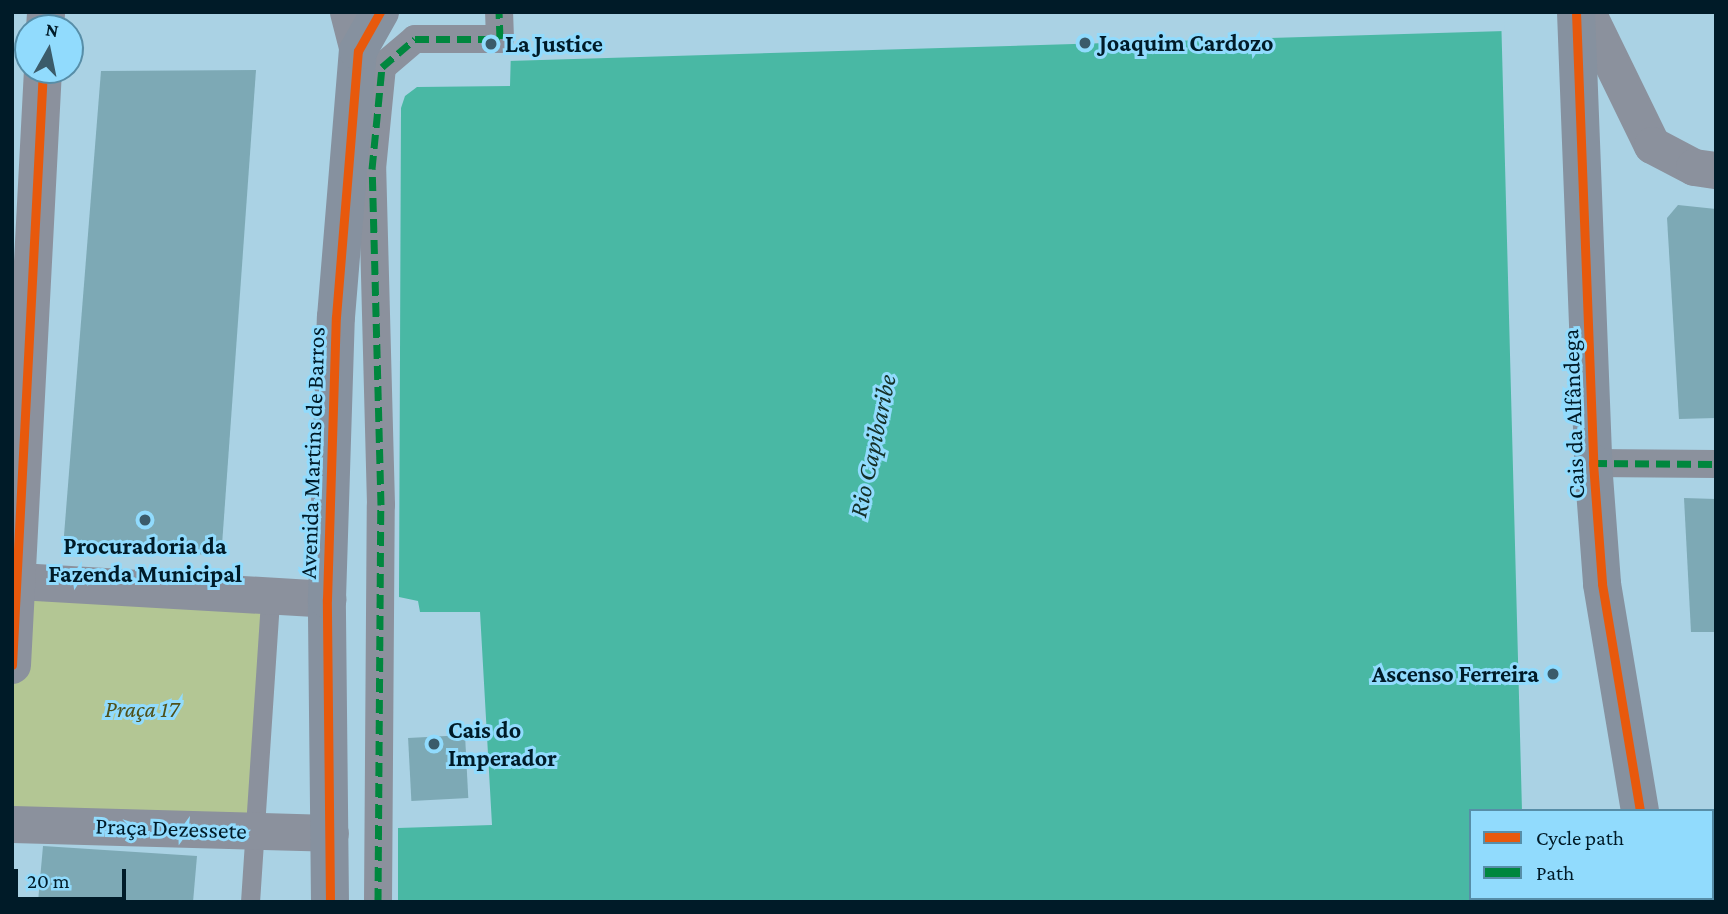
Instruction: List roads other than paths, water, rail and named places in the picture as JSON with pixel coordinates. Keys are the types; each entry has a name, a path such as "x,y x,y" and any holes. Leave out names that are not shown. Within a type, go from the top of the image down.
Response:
{"main road":[{"name":"Avenida Martins de Barros","path":"330,902 327,599 336,317 358,51 380,12"},
{"name":"Cais da Alfândega","path":"1576,12 1593,463 1602,584 1635,801"}],"street":[{"name":"Avenida Martins de Barros","path":"348,12 358,51"},
{"path":"378,902 381,505 372,169 382,67 415,39 500,39 499,12"},
{"path":"1587,12 1652,145 1694,167 1716,170"},
{"path":"12,664 42,84"},
{"path":"1593,463 1716,464"},
{"path":"15,581 270,598 327,599"},
{"name":"Praça Dezessete","path":"12,824 330,833"}],"lane":[{"path":"250,902 270,598"}],"water":[{"name":"Rio Capibaribe","path":"512,12 1501,12 1522,809 1469,809 1469,900 1524,902 398,902 398,828 492,825 480,612 420,612 418,601 399,597 401,108 405,96 417,87 510,86"}],"place":[{"name":"Joaquim Cardozo","path":"1085,43"},
{"name":"La Justice","path":"491,44"},
{"name":"Procuradoria da Fazenda Municipal","path":"145,520"},
{"name":"Ascenso Ferreira","path":"1553,674"},
{"name":"Cais do Imperador","path":"434,744"}],"park label":[{"name":"Praça 17","path":"142,709"}]}
